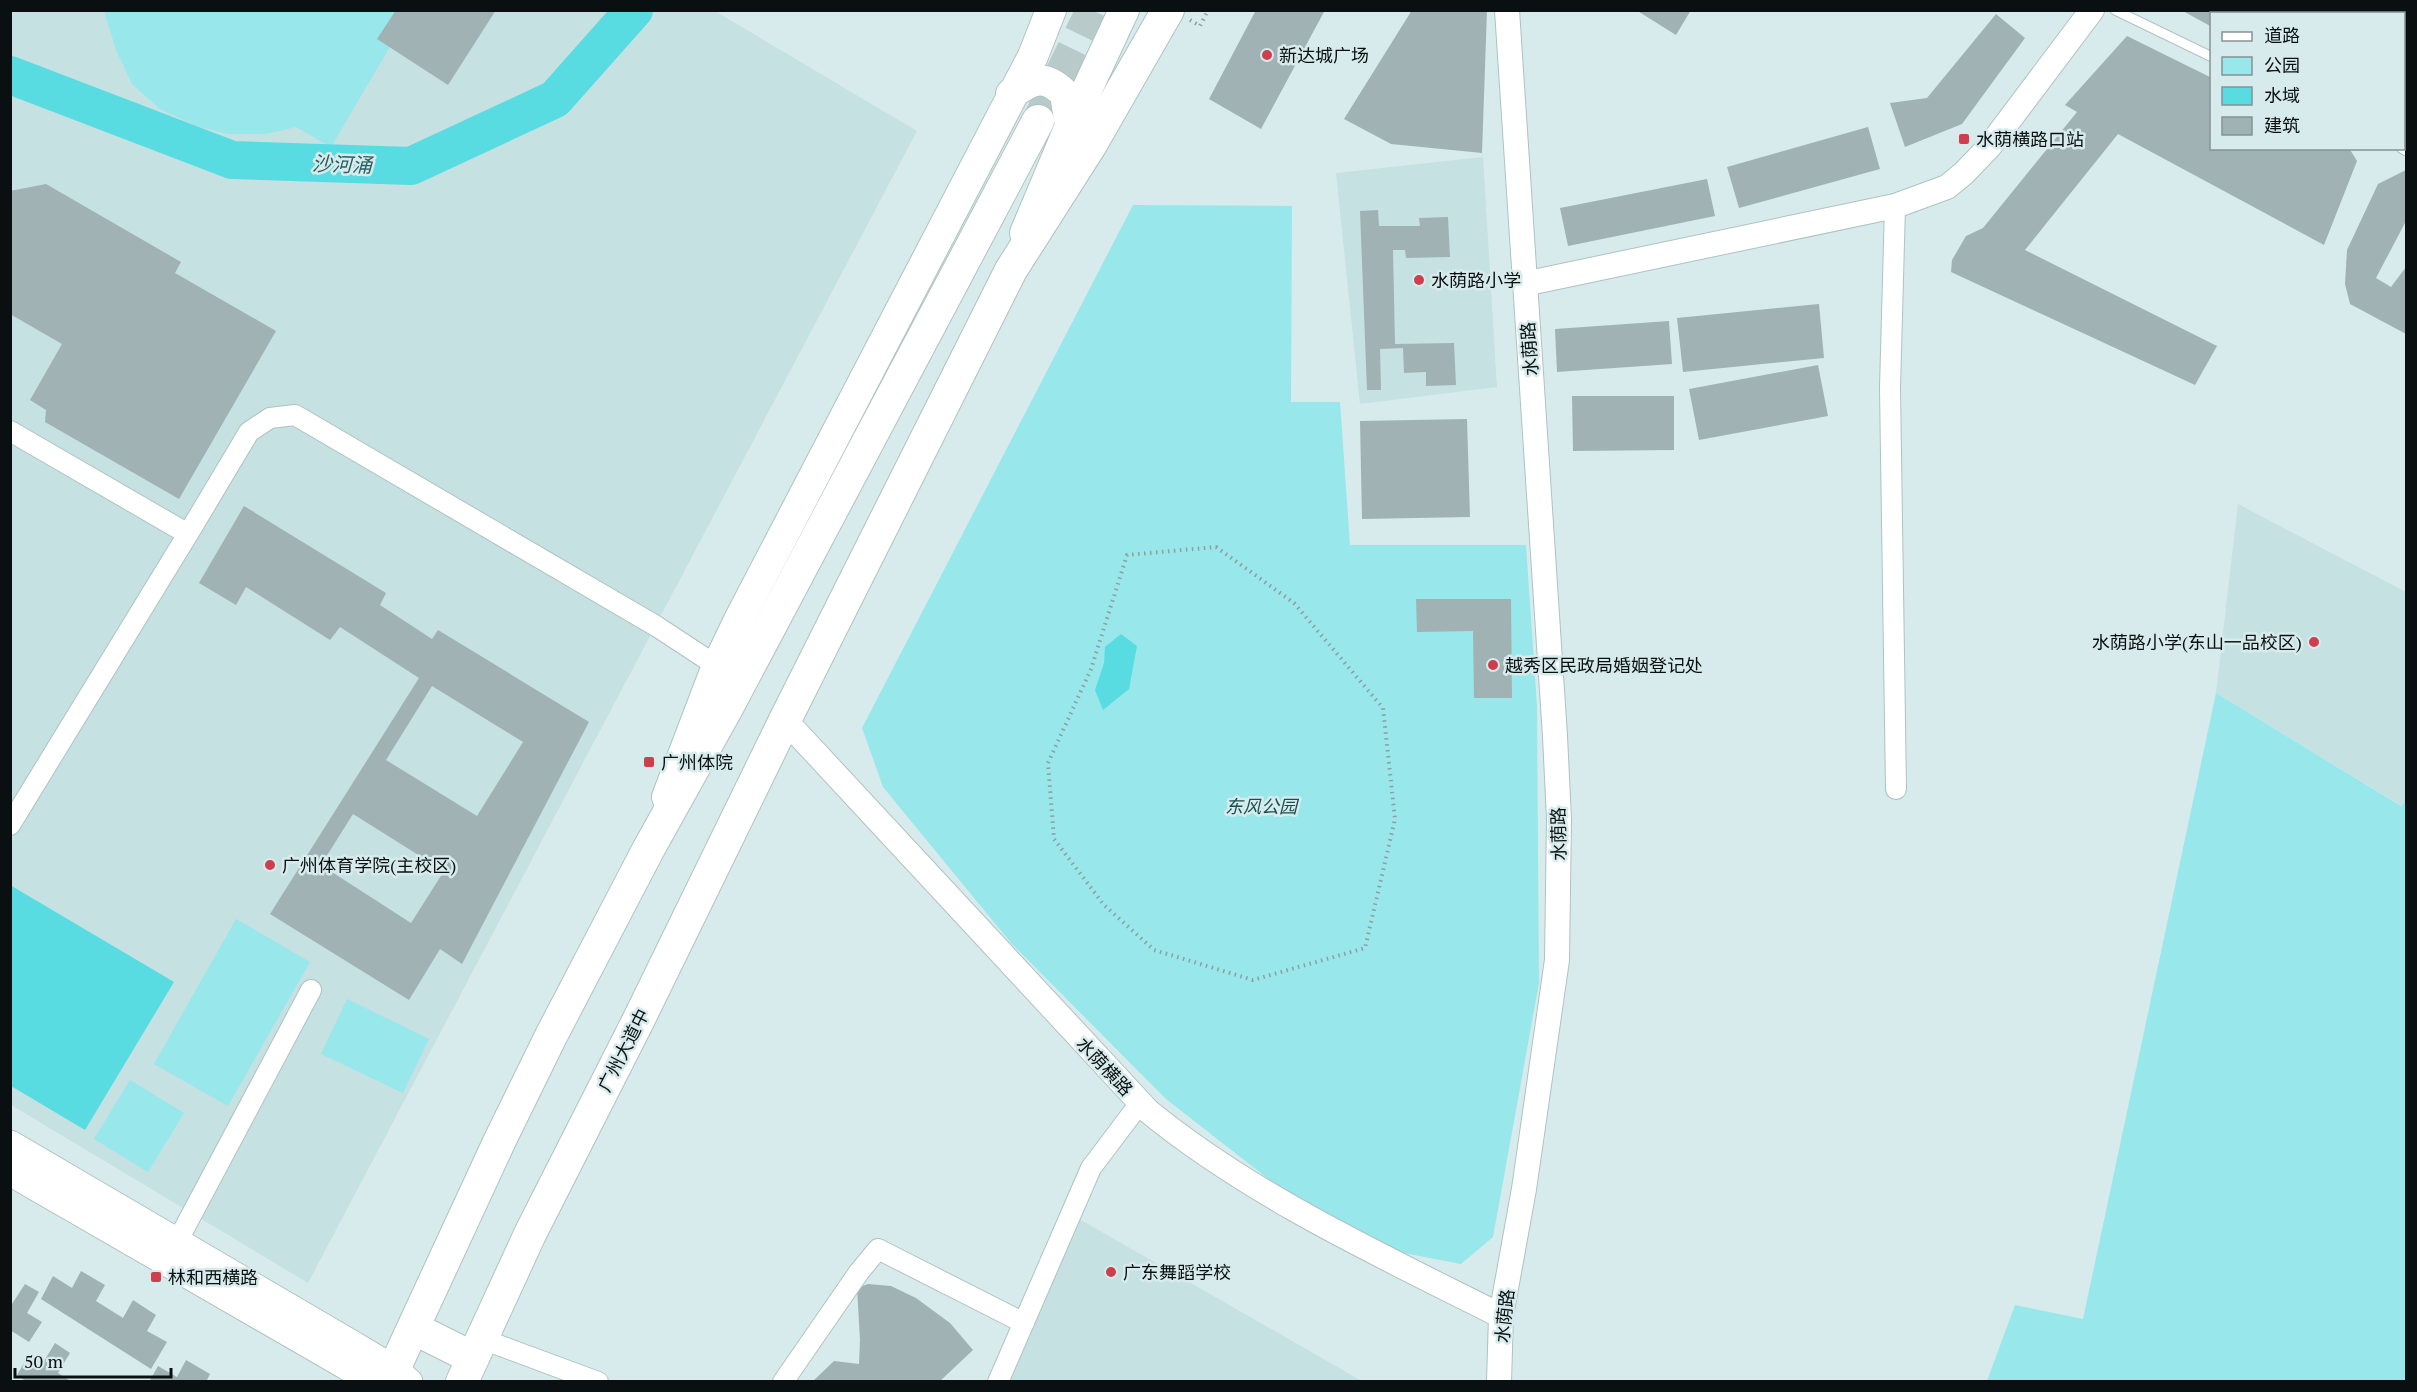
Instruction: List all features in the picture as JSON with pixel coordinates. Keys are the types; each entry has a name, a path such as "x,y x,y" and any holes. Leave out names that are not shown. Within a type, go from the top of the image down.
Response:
{"highway":[{"name":"广州大道中","path":"472,1359 530,1234 639,1019 784,720 1011,270 1090,146 1168,10"},
{"path":"391,1378 412,1328 551,1036 1038,121"},
{"path":"412,1328 472,1359"}],"main road":[{"path":"648,850 717,666 739,620 1011,94 1033,56 1051,10"},
{"path":"1011,270 1070,126 1124,10"},
{"path":"1011,94 1036,79 1047,81 1065,94 1070,126"},
{"path":"10,1144 177,1242 391,1378"},
{"path":"10,1172 391,1378"}],"street":[{"name":"水荫路","path":"1499,1382 1501,1316 1524,1189 1557,960 1558,893 1555,736 1507,10"},
{"path":"1524,284 1895,206 1947,187 1989,147 2092,10"},
{"path":"1895,206 1890,388 1896,789"},
{"path":"10,825 249,432 270,418 295,415 656,626 717,666"},
{"path":"10,431 188,534"},
{"name":"水荫横路","path":"784,720 1140,1103 1180,1137 1264,1190 1360,1244 1501,1316"},
{"path":"177,1242 311,990"},
{"path":"998,1382 1091,1168 1140,1103"},
{"path":"783,1382 859,1272 878,1249 1024,1323"},
{"path":"472,1359 598,1382"}],"lane":[{"path":"2115,10 2210,57"}],"path":[{"path":"1200,26 1208,10"},
{"path":"1216,547 1294,603 1383,708 1395,819 1365,948 1253,980 1154,950 1104,905 1054,839 1048,763 1090,669 1127,555 1216,547"}],"shaded area":[{"name":"广州体育学院(主校区)","path":"11,11 715,11 917,131 308,1283 11,1105"},
{"name":"水荫路小学","path":"1483,157 1497,387 1360,404 1336,173"},
{"name":"水荫路小学(东山一品校区)","path":"2238,504 2406,592 2406,801 2402,806 2216,693"},
{"name":"广东舞蹈学校","path":"1074,1216 1362,1381 1004,1382"}],"green space":[{"path":"104,11 411,11 331,147 296,127 266,134 228,134 197,126 160,109 132,84 116,50"},
{"name":"东风公园","path":"1133,205 1292,206 1291,402 1340,402 1350,545 1526,545 1537,706 1539,983 1493,1237 1461,1264 1388,1250 1284,1191 1166,1099 1011,943 883,787 862,728"},
{"path":"2216,693 2401,806 2406,801 2406,1381 1987,1381 2015,1305 2083,1319"},
{"path":"236,919 310,962 228,1106 154,1064"},
{"path":"347,999 429,1039 403,1093 321,1054"},
{"path":"130,1080 184,1113 148,1172 94,1139"}],"water":[{"path":"1121,634 1137,646 1129,689 1103,710 1095,690 1104,663 1105,647"},
{"path":"10,885 174,982 85,1130 11,1086"}],"building":[{"path":"396,10 496,10 448,85 377,39"},
{"name":"新达城广场","path":"1256,10 1325,10 1261,129 1209,99"},
{"path":"1412,10 1487,10 1482,153 1391,144 1344,119"},
{"path":"1636,10 1691,10 1676,35"},
{"path":"2181,10 2256,10 2258,12 2210,12 2210,26"},
{"path":"1996,14 2025,38 1962,124 1905,147 1890,103 1927,98"},
{"path":"2127,36 2210,77 2210,150 2350,150 2357,161 2324,245 2118,134 2025,250 2217,346 2195,385 1951,272 1952,260 1966,236 1983,228 2077,112 2065,105"},
{"path":"1868,127 1880,169 1739,208 1727,167"},
{"path":"2406,170 2406,221 2376,278 2391,287 2406,267 2406,334 2350,304 2345,284 2347,250 2378,184"},
{"path":"1707,179 1715,216 1568,246 1560,208"},
{"path":"46,184 181,262 175,273 276,331 179,499 45,422 46,410 30,400 62,344 10,314 10,191"},
{"path":"1378,210 1379,226 1420,226 1419,218 1448,217 1450,257 1406,258 1405,250 1393,250 1395,344 1454,343 1456,385 1426,386 1426,372 1404,373 1403,348 1380,349 1381,390 1367,390 1360,211"},
{"path":"1819,304 1824,358 1683,372 1677,318"},
{"path":"1669,321 1672,364 1557,372 1555,329"},
{"path":"1818,365 1828,416 1699,440 1689,389"},
{"path":"1572,396 1674,396 1674,450 1573,451"},
{"path":"1467,419 1470,517 1362,519 1360,421"},
{"path":"244,506 386,593 380,605 432,639 438,630 589,722 462,964 440,949 409,1000 270,914 419,678 340,627 330,640 246,587 236,605 199,583","holes":["432,686 523,742 477,816 386,760","353,814 444,871 411,923 321,865"]},
{"name":"越秀区民政局婚姻登记处","path":"1416,599 1511,599 1512,698 1474,698 1473,631 1417,632"},
{"path":"81,1271 105,1285 96,1301 123,1318 133,1300 156,1315 147,1331 167,1342 151,1369 41,1299 53,1276 72,1288"},
{"path":"25,1284 39,1292 27,1313 42,1322 29,1342 10,1330 10,1307"},
{"path":"868,1284 891,1286 916,1298 950,1323 973,1350 939,1382 812,1382 834,1361 859,1364 857,1288"},
{"path":"55,1343 70,1353 58,1373 72,1382 27,1382 17,1375 27,1358 41,1366"},
{"path":"186,1360 210,1374 206,1382 149,1382 158,1366 177,1377"}],"waterway":[{"name":"沙河涌","path":"10,75 232,160 411,166 555,99 634,10"}],"tunnel":[{"path":"1038,121 1092,10"}],"place":[{"name":"新达城广场","path":"1267,55"},
{"name":"水荫横路口站","path":"1964,139"},
{"name":"水荫路小学","path":"1419,280"},
{"name":"水荫路小学(东山一品校区)","path":"2314,642"},
{"name":"越秀区民政局婚姻登记处","path":"1493,665"},
{"name":"广州体院","path":"649,762"},
{"name":"广州体育学院(主校区)","path":"270,865"},
{"name":"广东舞蹈学校","path":"1111,1272"},
{"name":"林和西横路","path":"156,1277"}]}
